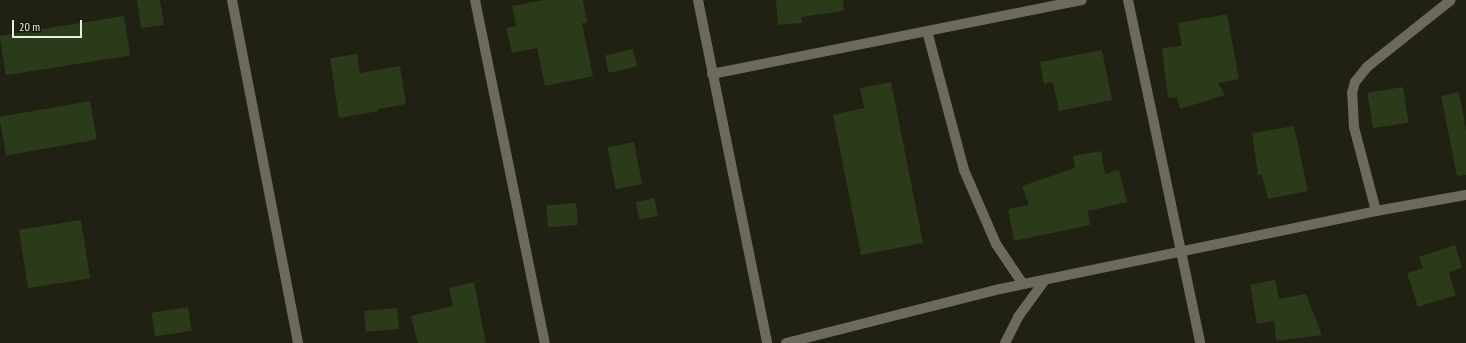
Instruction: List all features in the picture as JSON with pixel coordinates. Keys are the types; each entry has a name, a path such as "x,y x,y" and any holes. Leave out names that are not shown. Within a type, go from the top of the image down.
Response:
{"street":[{"path":"232,0 298,343"},
{"path":"475,0 545,343"},
{"path":"698,0 767,343"},
{"path":"712,74 1082,0"},
{"path":"1128,0 1182,251 1200,343"},
{"path":"1376,211 1354,127 1352,93 1355,82 1367,67 1451,0"},
{"path":"927,31 964,170 996,244 1023,284"},
{"path":"786,343 1023,284 1376,211 1466,195"},
{"path":"1004,343 1018,317 1045,280"}],"building":[{"path":"137,0 160,0 164,25 141,28"},
{"path":"544,0 583,0 587,23 582,23 593,76 545,86 537,48 512,53 506,28 516,26 512,6"},
{"path":"776,0 843,0 844,11 801,17 802,23 778,25"},
{"path":"1227,14 1239,79 1218,83 1225,95 1180,109 1177,97 1168,98 1162,48 1182,46 1178,23"},
{"path":"124,16 130,56 6,75 0,36"},
{"path":"633,49 637,67 609,73 605,56"},
{"path":"1102,50 1112,100 1059,111 1053,82 1044,84 1040,62"},
{"path":"357,54 360,73 400,66 406,104 378,109 379,111 339,118 330,58"},
{"path":"891,82 923,243 861,255 833,115 864,108 860,88"},
{"path":"1403,87 1409,123 1373,128 1367,93"},
{"path":"1459,92 1466,130 1466,175 1457,176 1441,96"},
{"path":"90,101 97,139 6,155 0,117"},
{"path":"1294,126 1308,191 1268,199 1262,175 1258,175 1252,133"},
{"path":"634,142 642,184 616,189 607,147"},
{"path":"1101,151 1105,174 1119,170 1127,202 1088,211 1090,225 1014,241 1008,209 1029,205 1022,186 1075,168 1073,156"},
{"path":"654,198 658,216 640,220 635,202"},
{"path":"576,203 578,225 548,228 546,206"},
{"path":"81,220 90,278 28,288 19,230"},
{"path":"1455,245 1462,267 1449,273 1456,295 1418,307 1407,273 1423,268 1419,257"},
{"path":"1275,280 1279,299 1306,294 1322,335 1276,341 1274,321 1257,324 1250,285"},
{"path":"474,282 486,343 418,343 411,316 453,306 449,288"},
{"path":"188,307 192,331 155,336 151,313"},
{"path":"397,308 399,329 366,332 364,311"}]}
